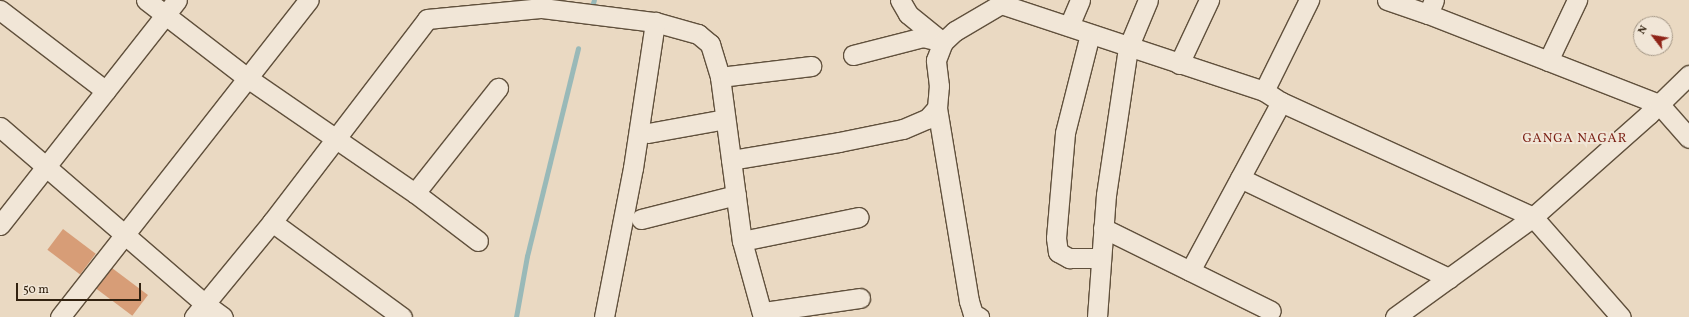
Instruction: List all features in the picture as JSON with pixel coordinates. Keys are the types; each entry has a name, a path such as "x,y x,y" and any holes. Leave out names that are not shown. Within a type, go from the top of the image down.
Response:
{"street":[{"path":"146,0 246,77 415,194 478,241"},
{"path":"0,225 177,0"},
{"path":"60,317 246,77 309,0"},
{"path":"900,0 908,14 943,42"},
{"path":"1069,26 1080,0"},
{"path":"1097,317 1106,195 1128,48 1148,0"},
{"path":"1179,64 1209,0"},
{"path":"1264,92 1309,0"},
{"path":"1387,0 1431,7 1548,61 1659,104 1689,138"},
{"path":"1548,61 1578,0"},
{"path":"979,317 973,314 970,300 937,108 939,86 936,60 943,42 955,31 1001,2 1128,48 1264,92 1281,102 1534,217 1621,317"},
{"path":"199,310 272,222 426,19 459,8 543,4 655,22 698,34 710,44 720,77 742,241 763,315 860,298"},
{"path":"0,10 106,92"},
{"path":"604,317 633,168 655,22"},
{"path":"1090,34 1065,133 1056,238 1058,252 1069,258 1101,258"},
{"path":"853,55 923,37 943,42"},
{"path":"720,77 811,66"},
{"path":"1395,317 1534,217 1659,104 1689,74"},
{"path":"415,194 498,88"},
{"path":"1190,271 1281,102"},
{"path":"731,160 903,129 927,119 937,108"},
{"path":"648,133 725,119"},
{"path":"0,127 124,234 199,310 224,317"},
{"path":"1240,178 1449,278"},
{"path":"640,219 736,195"},
{"path":"742,241 859,217"},
{"path":"272,222 402,317"},
{"path":"1103,228 1271,311"}],"building":[{"path":"63,229 96,254 80,274 47,250"},
{"path":"112,268 148,295 132,316 96,289"}],"waterway":[{"path":"592,6 594,0"},
{"path":"516,317 527,256 578,48"}],"district":[{"name":"GANGA NAGAR","path":"1575,139"}]}
